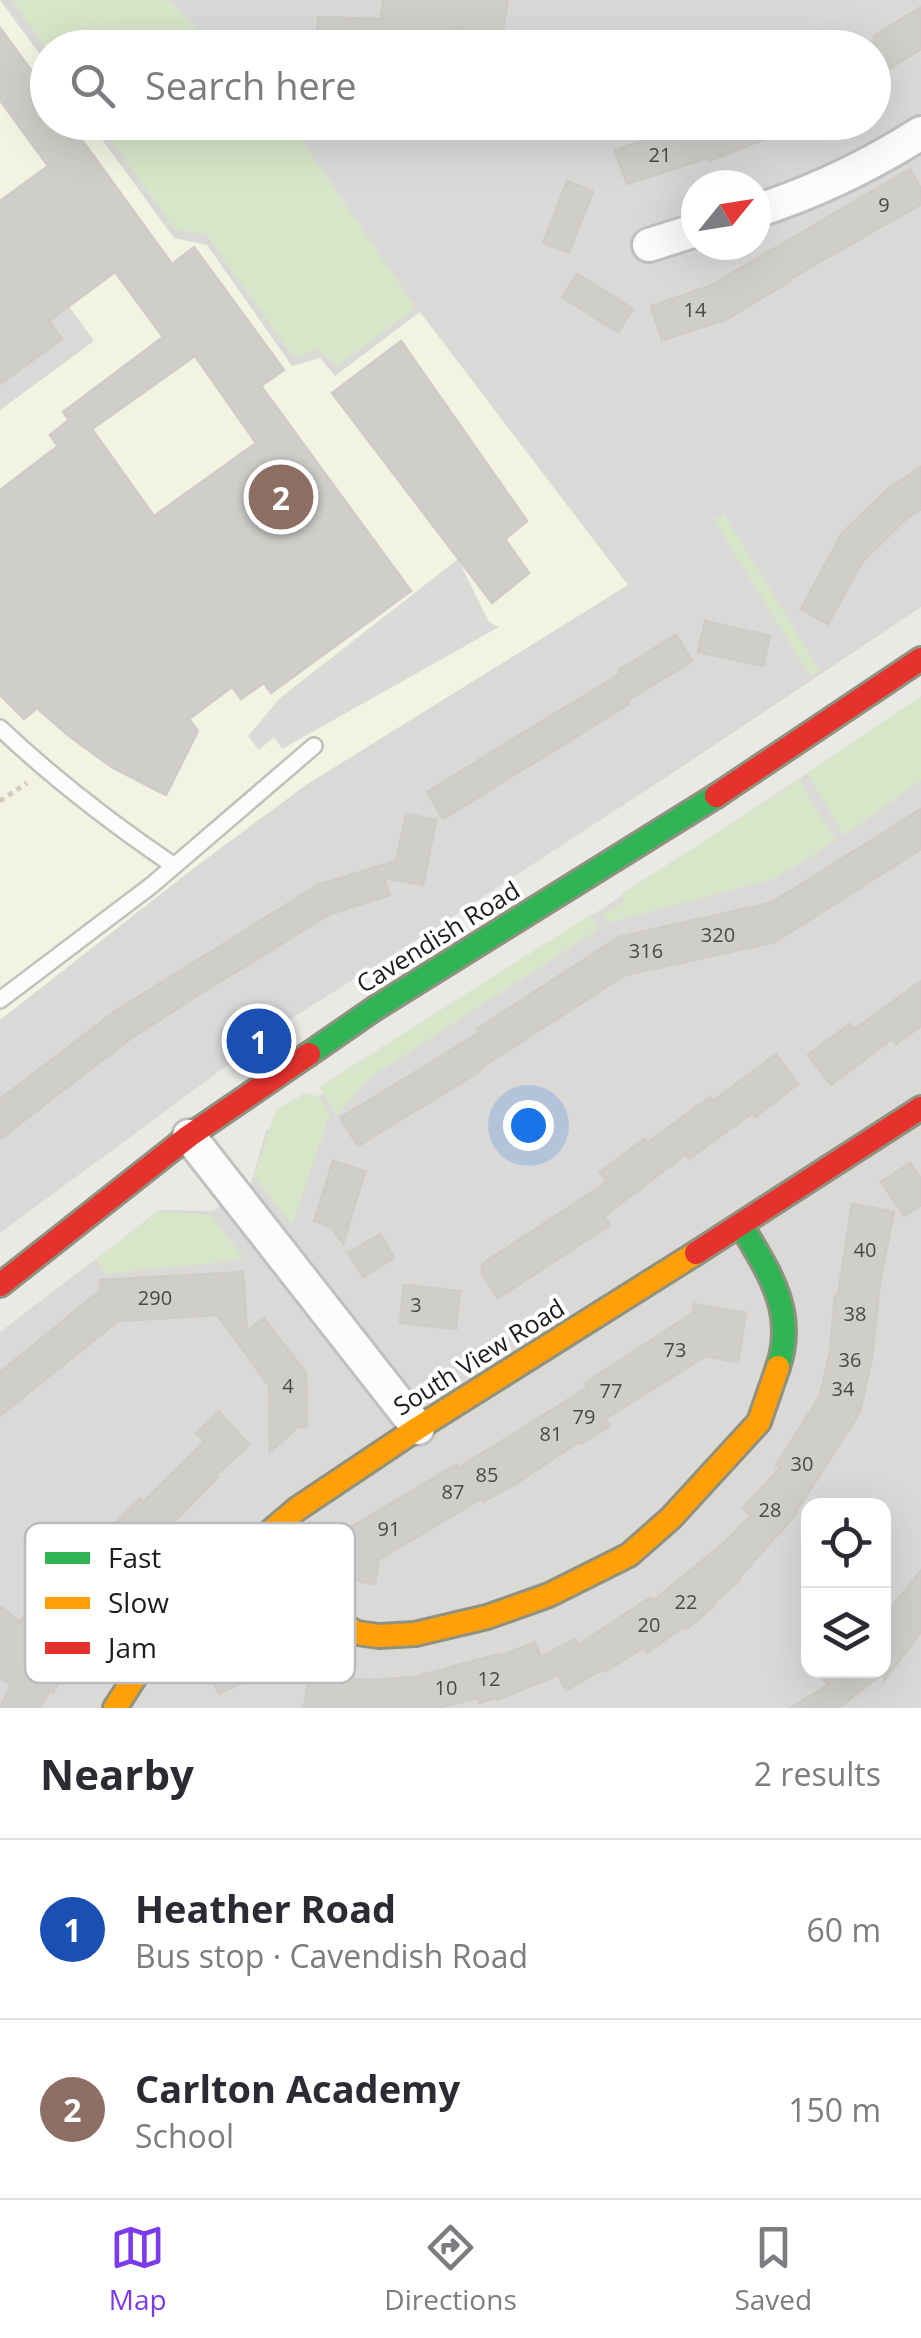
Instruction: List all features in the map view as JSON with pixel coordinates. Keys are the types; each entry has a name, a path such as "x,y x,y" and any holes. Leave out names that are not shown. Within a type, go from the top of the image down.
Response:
{"street":[{"path":"771,206 854,173 921,132"},
{"path":"649,245 681,235"},
{"name":"Cavendish Road","path":"0,1285 189,1136 374,1009 744,779 921,658"},
{"name":"South View Road","path":"281,1523 418,1428 921,1108"},
{"path":"189,1136 418,1428"},
{"path":"355,1632 379,1636 415,1634 548,1595 629,1554 671,1518 758,1422 782,1355 786,1324 777,1295 741,1224"},
{"name":"South View Road","path":"115,1708 131,1683"}],"lane":[{"path":"0,728 103,817 172,865"},
{"path":"0,1000 152,884 314,746"}],"path":[{"path":"0,801 46,771"}],"shaded area":[{"path":"0,0 921,0 921,607 443,923 289,1020 0,1233"},
{"path":"0,0 30,41 30,140 102,140 174,238 207,245 292,366 320,358 335,376 420,312 628,585 306,785 0,1020 0,410 94,341 0,211"},
{"path":"458,559 489,622 499,627 282,749 274,737 259,750 248,736 280,698"},
{"path":"921,698 921,1708 0,1708 0,1332 160,1210 213,1211 251,1183 266,1131"}],"green space":[{"path":"12,0 169,0 200,30 33,30"},
{"path":"111,140 302,140 416,308 337,367 318,349 294,358 206,234 175,230"},
{"path":"724,514 820,671 811,677 714,520"},
{"path":"921,696 921,780 844,836 807,773"},
{"path":"799,780 836,841 776,878 608,923 603,915 624,901 621,894"},
{"path":"590,915 599,929 369,1078 337,1116 319,1087"},
{"path":"305,1093 318,1096 330,1114 292,1225 254,1176 276,1110"},
{"path":"158,1211 211,1215 243,1257 105,1274 96,1259"}],"building":[{"path":"383,0 508,0 503,30 318,30 318,17 381,19"},
{"path":"921,7 921,49 891,68 891,30 884,30"},
{"path":"0,28 30,69 30,140 82,140 172,264 194,247 284,370 261,386 411,591 271,693 264,683 241,699 232,687 189,719 198,731 166,795 113,768 37,708 24,719 0,695 0,490 58,446 50,435 69,420 63,412 163,337 115,272 49,321 62,339 0,384 0,201 48,166 0,100","holes":["195,356 256,443 154,516 92,429"]},
{"path":"646,140 762,140 709,161 708,158 627,184 615,150"},
{"path":"910,169 921,189 921,204 725,320 662,340 651,306 710,286 754,260 771,260 771,250"},
{"path":"567,181 593,191 569,253 543,243"},
{"path":"577,274 633,309 618,332 562,297"},
{"path":"401,341 527,521 505,539 529,573 492,603 332,393"},
{"path":"921,467 921,509 863,561 828,624 801,609 842,533 888,489"},
{"path":"705,621 770,636 763,666 698,652"},
{"path":"676,635 692,661 443,819 427,792"},
{"path":"921,809 921,849 775,942 625,975 358,1146 340,1118 479,1033 477,1029 619,937 771,903"},
{"path":"406,814 436,820 423,885 384,878 390,895 330,914 192,999 130,1039 0,1139 0,1099 114,1012 318,885 396,861"},
{"path":"921,981 921,1026 896,1044 892,1039 831,1085 808,1055 850,1024 855,1029"},
{"path":"776,1054 798,1084 689,1159 686,1154 604,1216 610,1225 498,1298 482,1274 482,1264 607,1182 600,1172 644,1139 647,1143 710,1097 713,1101"},
{"path":"333,1161 365,1171 343,1244 331,1227 314,1221"},
{"path":"910,1163 921,1179 921,1205 904,1216 881,1182"},
{"path":"852,1204 894,1212 860,1412 805,1498 801,1498 797,1513 740,1580 685,1630 683,1627 647,1653 643,1648 566,1690 558,1675 480,1703 479,1698 436,1708 304,1708 308,1683 415,1677 500,1656 535,1642 541,1657 575,1639 578,1645 651,1597 653,1601 726,1541 751,1515 743,1508 780,1468 776,1465 820,1396 830,1351 835,1295"},
{"path":"380,1234 394,1258 363,1277 348,1253"},
{"path":"243,1272 247,1331 264,1318 306,1373 307,1427 298,1427 270,1452 269,1386 217,1315 118,1321 0,1416 0,1372 101,1290 100,1280"},
{"path":"404,1285 460,1291 456,1329 400,1323"},
{"path":"694,1304 746,1313 738,1362 706,1356 605,1419 610,1426 379,1559 375,1584 355,1581 355,1525 526,1426 693,1313"},
{"path":"219,1412 249,1445 173,1523 116,1523 140,1499 143,1502 204,1442 196,1433"},
{"path":"921,1570 921,1632 891,1671 891,1608"},
{"path":"0,1606 20,1622 25,1616 25,1683 59,1683 40,1708 0,1708 11,1684 0,1678"},
{"path":"823,1678 877,1678 838,1708 791,1708 828,1685"},
{"path":"213,1683 241,1683 219,1694"}],"traffic: fast":[{"path":"309,1054 374,1009 716,796"},
{"path":"741,1225 770,1275 782,1310 783,1347 778,1367"}],"traffic: slow":[{"path":"280,1523 418,1428 696,1253"},
{"path":"355,1632 379,1636 415,1634 487,1617 549,1595 629,1555 671,1518 759,1422 778,1367"},
{"path":"115,1708 131,1683"}],"traffic: jam":[{"path":"716,796 921,659"},
{"path":"0,1285 189,1136 309,1054"},
{"path":"696,1253 921,1108"}],"place":[{"name":"Carlton Academy","path":"281,497"},
{"name":"Heather Road","path":"259,1041"}]}
